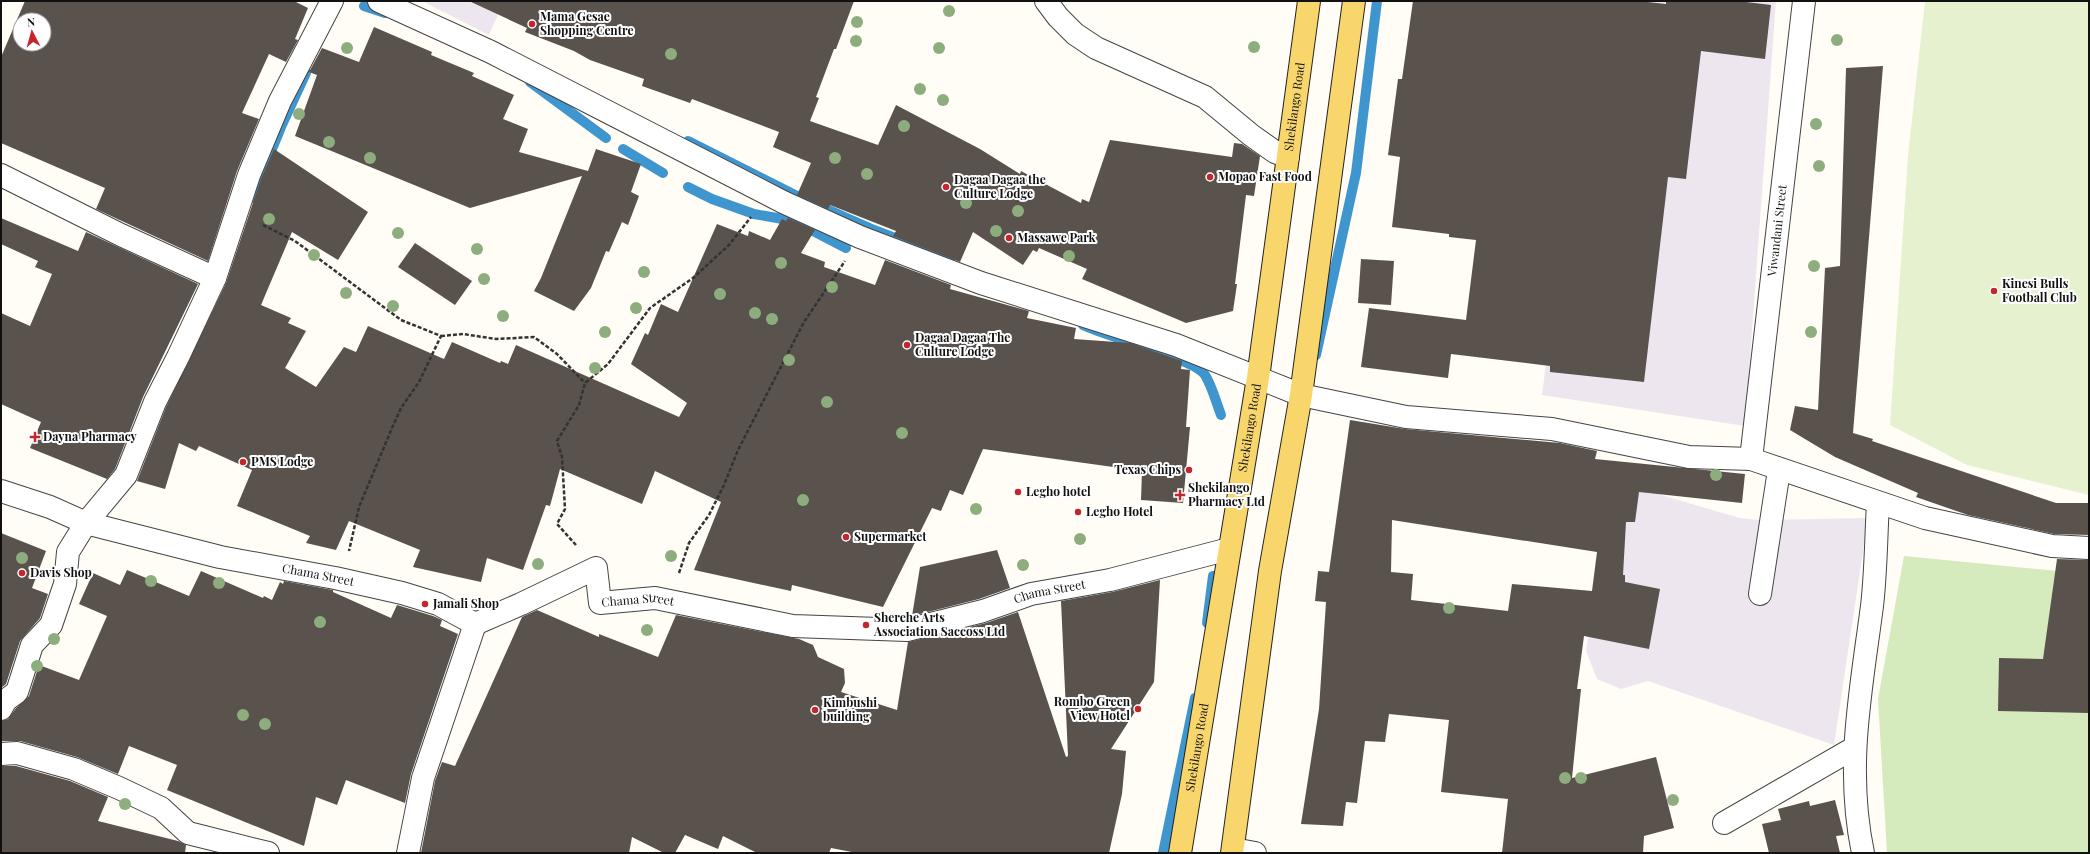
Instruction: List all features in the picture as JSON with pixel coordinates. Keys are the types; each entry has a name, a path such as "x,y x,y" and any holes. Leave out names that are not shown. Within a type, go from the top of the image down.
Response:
{"main road":[{"name":"Shekilango Road","path":"1180,853 1258,378 1309,1"},
{"path":"1232,851 1270,571 1301,396 1354,1"}],"street":[{"path":"1,709 6,700 17,692 32,645 51,625 65,584 68,552 86,523 126,475 155,402 215,278 249,175 280,101 332,1"},
{"path":"379,1 491,52 783,202 860,237 981,283 1176,345 1301,396 1406,417 1552,429 1689,457 1751,459 1778,470 1925,518 2052,546 2089,548"},
{"path":"1046,1 1058,17 1075,34 1096,48 1146,72 1205,97 1251,135 1275,152 1288,157"},
{"name":"Viwandani Street","path":"1751,459 1804,1"},
{"path":"1,175 121,235 215,278"},
{"path":"1760,594 1778,470"},
{"name":"Chama Street","path":"1,491 50,507 86,523 220,557 335,578 402,593 438,604 474,624"},
{"path":"1863,853 1854,803 1854,748 1872,604 1878,503"},
{"name":"Chama Street","path":"596,568 600,603 655,598 792,626 907,630 983,611 1031,594 1110,580 1229,549"},
{"path":"408,853 423,778 474,624 521,604 596,568"},
{"path":"1724,823 1854,748"},
{"path":"1,754 17,753 74,769 119,788 160,808 188,833 268,853"},
{"path":"1232,851 1255,853"}],"path":[{"path":"596,568 557,524 564,509 562,457 557,441 579,405 585,383 608,364 650,308 693,278 724,250 754,214 783,202"},
{"path":"236,211 295,241 401,320 442,336 463,334 496,339 534,337 557,354 585,383"},
{"path":"655,598 681,570 689,543 715,503 738,450 804,322 860,237"},
{"path":"335,578 349,552 359,507 392,428 402,408 420,382 442,336"}],"shaded area":[{"path":"422,1 504,1 489,35"},
{"path":"1598,1 1776,1 1745,426 1542,395 1572,162"},
{"path":"1613,481 1740,518 1758,520 1868,518 1834,745 1648,681 1621,689 1597,679 1586,651"}],"green space":[{"name":"Kinesi Bulls Football Club","path":"1925,1 2089,1 2089,495 1967,465 1890,425 1908,156"},
{"path":"1904,556 2089,574 2089,853 1887,853 1878,699"}],"building":[{"path":"25,1 294,1 308,8 295,39 298,40 286,62 269,54 242,113 259,119 237,171 208,261 96,209 105,188 1,143 1,57 12,31 12,52 52,52 52,12 20,12"},
{"path":"469,1 854,1 816,97 819,98 810,121 878,145 896,105 980,149 1020,174 1021,171 1081,203 1082,199 1089,202 1110,140 1232,157 1234,143 1242,144 1260,156 1254,196 1246,195 1233,311 1186,323 1082,279 1087,269 1039,248 1037,252 1033,250 1023,265 973,232 960,262 893,236 896,231 830,205 828,209 797,195 811,163 773,147 779,132 692,99 690,103 642,86 644,79 590,60 574,51 525,32 527,28"},
{"path":"1413,1 1639,1 1666,4 1666,1 1738,1 1771,5 1765,59 1701,51 1686,179 1668,177 1644,382 1550,372 1550,366 1451,354 1448,378 1361,367 1369,308 1466,320 1476,240 1449,237 1449,234 1392,227 1400,157 1388,155 1398,79 1402,79"},
{"path":"374,27 432,52 431,55 474,73 472,76 514,95 503,119 528,129 519,152 588,171 596,149 641,164 631,192 639,196 628,225 622,222 609,252 606,251 591,288 574,311 534,291 541,278 582,176 470,208 295,136 317,75 309,72 322,48 359,62"},
{"path":"1883,66 1853,433 1873,439 1872,441 2056,503 2089,503 2089,535 2054,534 1968,515 1916,497 1918,493 1835,457 1790,430 1795,406 1818,410 1825,268 1840,266 1846,68"},
{"path":"274,149 368,212 338,260 292,232 261,305 291,318 288,323 306,331 285,368 316,387 344,347 356,352 368,326 444,359 452,342 500,363 501,361 508,364 516,345 679,417 687,403 631,364 645,333 648,335 661,304 678,312 717,224 748,236 749,231 770,240 782,219 786,221 788,218 815,230 801,253 825,262 824,267 875,285 885,260 951,285 950,289 1029,311 1027,318 1076,328 1074,339 1130,343 1182,361 1181,369 1190,370 1186,427 1190,427 1183,503 1141,500 1142,471 983,449 963,495 950,490 941,511 932,508 883,607 792,585 791,591 694,570 721,502 655,471 642,504 560,469 550,506 546,505 523,570 487,558 481,582 413,567 420,550 349,521 336,550 306,543 310,536 237,506 252,470 199,446 196,451 179,443 165,489 137,481 166,407 226,283 261,179"},
{"path":"1,218 78,251 86,232 198,284 143,397 115,469 107,479 30,448 41,422 1,404 1,313 30,326 52,274 35,267 38,261 1,244"},
{"path":"415,243 472,281 455,305 398,267"},
{"path":"1361,259 1394,261 1391,305 1358,303"},
{"path":"1350,420 1405,429 1560,443 1597,451 1595,459 1745,474 1742,503 1639,492 1635,522 1626,522 1623,575 1625,575 1625,582 1660,589 1649,649 1584,636 1577,689 1581,689 1572,778 1656,757 1674,828 1644,836 1643,853 1502,853 1508,799 1441,792 1449,720 1389,714 1385,742 1365,741 1357,803 1346,802 1343,826 1301,824 1319,709 1326,602 1315,601 1318,571 1329,572","holes":["1392,520 1597,552 1592,591 1512,584 1508,611 1411,600 1413,574 1391,572"]},
{"path":"1,533 46,551 32,588 48,594 40,618 20,641 6,684 1,688"},
{"path":"997,550 1010,588 979,599 912,616 920,567"},
{"path":"2057,559 2089,560 2089,713 1998,711 1999,658 2043,659"},
{"path":"127,570 189,596 201,571 263,598 264,596 272,600 280,582 283,584 284,581 333,590 333,592 391,618 397,605 442,620 440,626 458,634 411,774 405,803 346,780 337,805 316,797 304,846 167,790 177,765 129,746 118,774 77,757 20,741 1,741 1,721 8,719 16,708 29,696 39,665 79,680 107,616 79,604 93,573 120,585"},
{"path":"1160,580 1154,682 1111,749 1126,751 1122,794 1109,853 857,853 831,848 829,853 757,853 723,836 718,849 685,835 675,853 664,853 632,837 629,853 421,853 435,781 442,762 455,766 522,617 537,610 599,637 599,634 658,657 676,615 799,639 813,645 818,657 844,669 845,683 841,692 897,710 908,642 986,623 1018,612 1066,757 1068,756 1061,601 1112,592"},
{"path":"1,766 16,766 70,781 108,797 98,821 178,841 186,845 185,853 1,853"},
{"path":"1835,800 1844,835 1836,836 1840,853 1769,853 1762,824 1781,820 1778,809 1809,801 1810,806"}],"waterway":[{"path":"1316,355 1356,173 1377,1"},
{"path":"364,6 385,13"},
{"path":"252,198 281,127 306,73"},
{"path":"530,82 606,138"},
{"path":"688,141 797,196 874,230 950,259"},
{"path":"623,149 663,173"},
{"path":"688,187 712,199 754,214 794,221 846,248"},
{"path":"1083,325 1168,355 1198,369 1205,375 1212,389 1221,415"},
{"path":"1207,623 1213,576"},
{"path":"1163,853 1195,698"}],"place":[{"name":"Mama Gesae Shopping Centre","path":"532,24"},
{"name":"Mopao Fast Food","path":"1210,177"},
{"name":"Dagaa Dagaa the Culture Lodge","path":"946,187"},
{"name":"Massawe Park","path":"1009,238"},
{"name":"Kinesi Bulls Football Club","path":"1994,291"},
{"name":"Dagaa Dagaa The Culture Lodge","path":"907,345"},
{"name":"Dayna Pharmacy","path":"35,437"},
{"name":"PMS Lodge","path":"243,462"},
{"name":"Texas Chips","path":"1189,470"},
{"name":"Legho hotel","path":"1018,492"},
{"name":"Shekilango Pharmacy Ltd","path":"1180,495"},
{"name":"Legho Hotel","path":"1078,512"},
{"name":"Supermarket","path":"846,537"},
{"name":"Davis Shop","path":"22,573"},
{"name":"Jamali Shop","path":"425,604"},
{"name":"Sherehe Arts Association Saccoss Ltd","path":"866,625"},
{"name":"Rombo Green View Hotel","path":"1138,709"},
{"name":"Kimbushi building","path":"815,710"}]}
